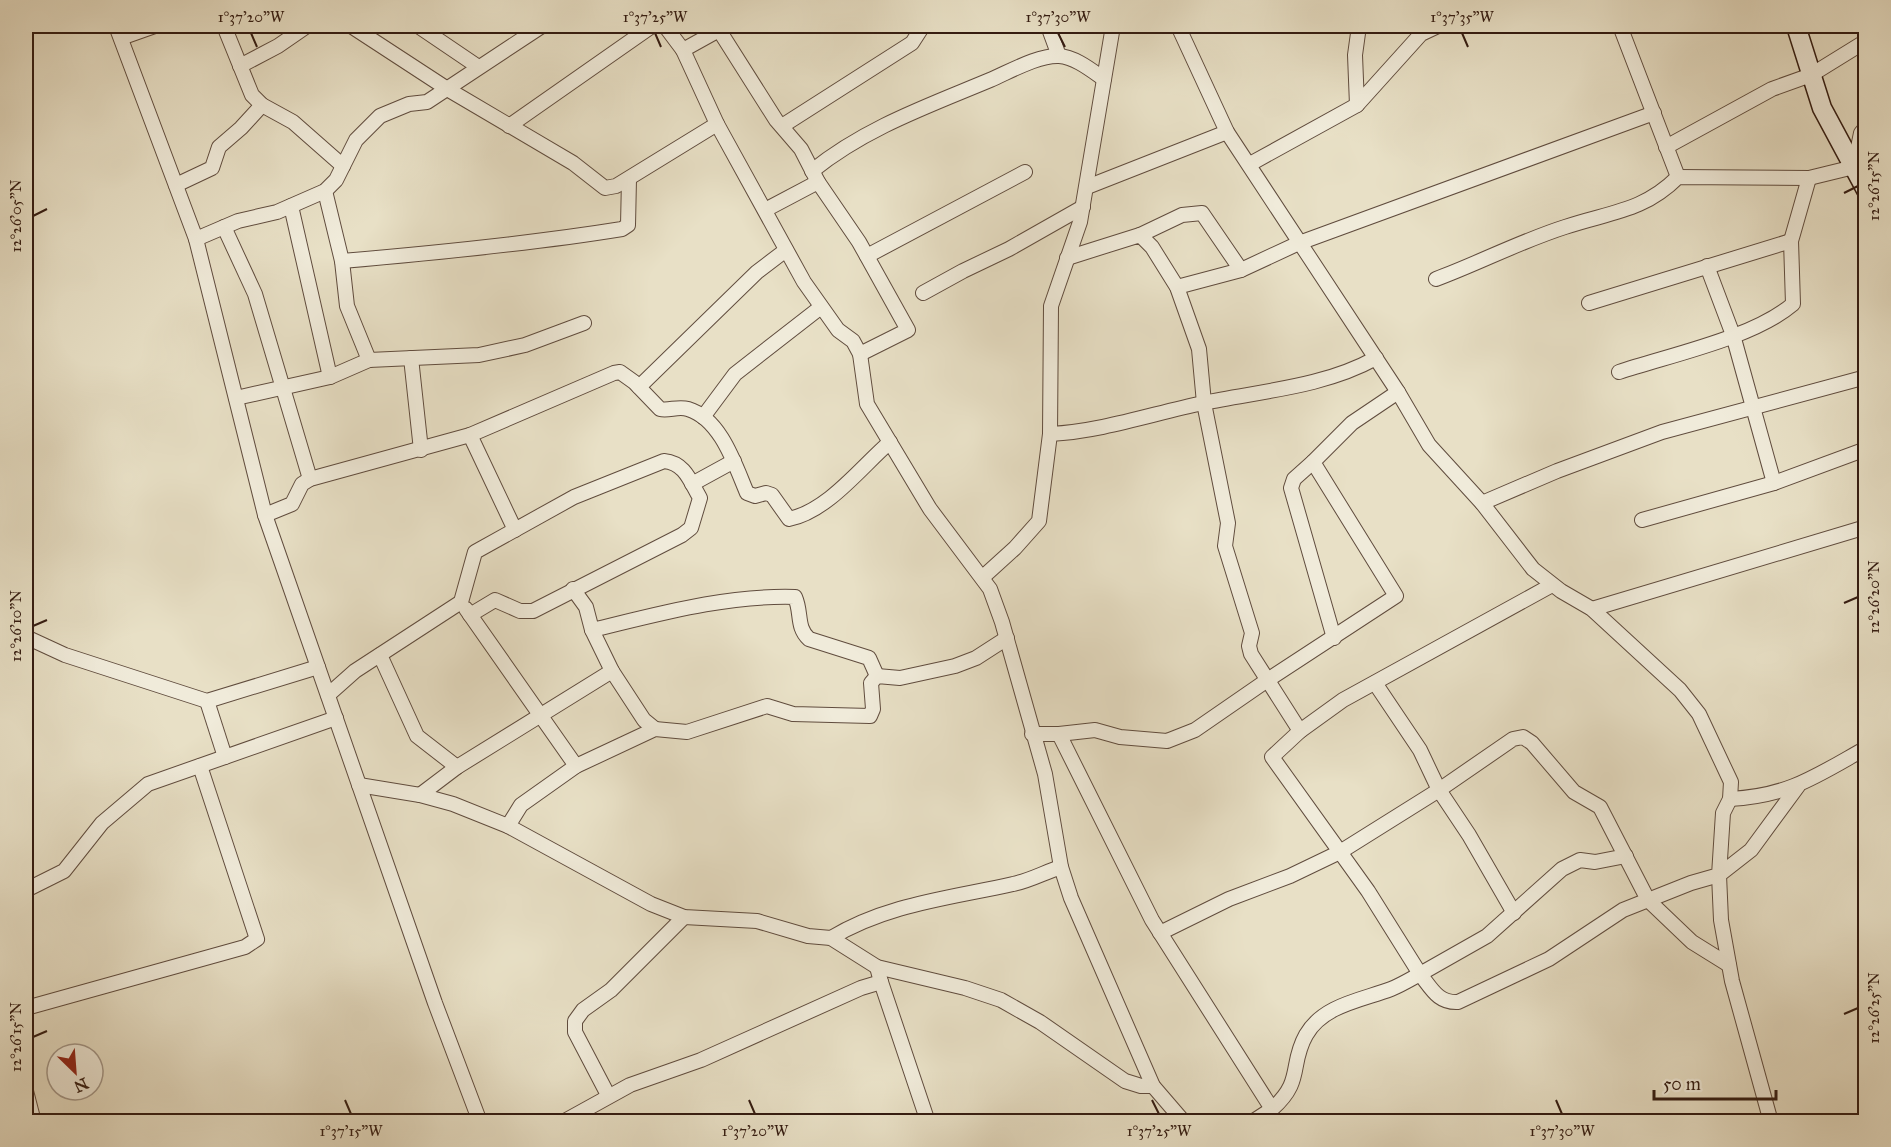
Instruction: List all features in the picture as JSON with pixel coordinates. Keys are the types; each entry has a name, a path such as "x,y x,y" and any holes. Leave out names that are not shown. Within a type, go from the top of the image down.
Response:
{"street":[{"path":"155,26 119,32 196,239 265,515 435,1003 480,1122"},
{"path":"224,26 252,95 262,105 293,122 343,166"},
{"path":"351,26 449,90 573,163 605,188 629,179 717,124"},
{"path":"418,26 477,66"},
{"path":"196,239 224,227 291,206 325,191 336,180 356,140 380,116 409,104 427,102 449,90 477,66 542,26"},
{"path":"509,126 652,26"},
{"path":"665,26 682,50 717,124 786,250 821,307 838,330 853,341 860,354 867,404 930,509 983,577 1007,638 1045,774 1061,867 1071,898 1153,1086 1184,1122"},
{"path":"782,126 912,43 923,26"},
{"path":"1048,26 1059,56"},
{"path":"983,577 1015,548 1039,521 1050,434 1051,306 1080,222 1113,26"},
{"path":"1178,26 1227,132 1398,392 1429,445 1482,503 1533,569 1552,585 1592,609 1680,690 1699,714 1731,782 1730,799 1723,813 1719,875 1721,920 1729,966 1771,1122"},
{"path":"1357,105 1355,56 1359,26"},
{"path":"1250,164 1357,105 1422,34 1438,26"},
{"path":"1620,26 1677,177"},
{"path":"1796,26 1822,108 1866,190"},
{"path":"240,66 278,46 304,27"},
{"path":"682,50 723,28 782,126 801,149 815,176 867,256 908,330 860,354"},
{"path":"1666,147 1772,89 1811,75 1866,41"},
{"path":"765,210 815,176 838,150 905,114 1023,65 1059,56 1078,62 1104,79"},
{"path":"176,185 212,168 219,147 262,105"},
{"path":"1177,287 1241,270 1299,243 1654,113"},
{"path":"1854,167 1861,133 1866,127"},
{"path":"1087,187 1227,132"},
{"path":"1436,279 1565,227 1617,214 1661,194 1677,177 1809,178 1854,167"},
{"path":"867,256 1025,172"},
{"path":"1618,372 1733,335 1777,318 1793,304 1791,240 1809,178"},
{"path":"342,261 444,252 524,241 548,241 622,229 628,225 630,216 629,179"},
{"path":"325,191 342,261 347,306 369,360"},
{"path":"291,206 330,377"},
{"path":"923,293 1009,249 1083,207"},
{"path":"1067,258 1140,235 1182,215 1203,213 1241,270"},
{"path":"224,227 255,294 310,479"},
{"path":"1140,235 1152,247 1177,287 1199,349 1204,403 1228,523 1225,546 1252,633 1249,646 1251,654 1266,681 1300,731"},
{"path":"1589,303 1791,240"},
{"path":"639,387 757,272 786,250"},
{"path":"1707,266 1733,335 1774,483"},
{"path":"703,417 735,374 821,307"},
{"path":"236,398 330,377 369,360 479,356 525,345 584,323"},
{"path":"411,358 421,450"},
{"path":"1050,434 1106,428 1204,403 1323,380 1376,358"},
{"path":"265,515 292,504 302,484 310,479 470,435 614,373 626,376 660,409 689,409 703,417 723,441 747,493 756,496 766,493 772,495 786,517 791,519 836,492 890,442"},
{"path":"1482,503 1557,471 1662,432 1866,377"},
{"path":"1334,638 1291,488 1294,478 1352,423 1398,392"},
{"path":"470,435 515,530"},
{"path":"1642,519 1774,483 1866,449"},
{"path":"328,694 356,671 461,603 475,552 574,497 663,461 671,462 687,472 700,498 691,528 527,613 495,600 470,615"},
{"path":"692,484 734,461"},
{"path":"1032,734 1095,730 1120,737 1167,741 1202,728 1266,681 1396,596 1313,462"},
{"path":"1592,609 1866,527"},
{"path":"1552,585 1343,700 1300,731 1272,757 1400,938 1420,974 1439,998 1446,1003 1458,1002 1549,959 1623,910 1719,875 1751,850 1798,786"},
{"path":"573,590 586,607 592,630 612,671 644,720 655,729"},
{"path":"592,630 715,601 766,596 795,597 799,605 800,626 809,639 869,658 877,676"},
{"path":"461,603 576,766"},
{"path":"26,637 65,656 207,701 318,667"},
{"path":"877,676 900,678 955,666 976,658 1007,638"},
{"path":"380,655 417,736 457,767"},
{"path":"420,795 457,767 612,671"},
{"path":"508,826 521,805 576,766 655,729 687,732 767,705 793,714 870,716 873,709 871,683 877,676"},
{"path":"1375,683 1420,750 1438,790 1469,836 1514,913"},
{"path":"207,701 225,757"},
{"path":"26,890 64,871 102,823 148,784 336,718"},
{"path":"1059,734 1160,933 1272,1109"},
{"path":"1160,933 1229,899 1290,876 1340,852 1513,739 1523,737 1532,743 1574,792 1600,807 1648,900 1692,942 1729,966"},
{"path":"1730,799 1762,798 1798,786 1866,748"},
{"path":"26,1008 246,947 257,939 200,766"},
{"path":"359,785 420,795 453,804 508,826 651,904 684,917 757,921 808,936 831,938 877,966 965,988 1001,1000 1040,1022 1125,1081 1141,1086 1153,1086"},
{"path":"1252,1122 1272,1109 1286,1096 1296,1075 1298,1054 1307,1033 1332,1010 1392,988 1487,936 1562,868 1573,862 1595,862 1626,856"},
{"path":"831,938 915,903 1015,884 1061,867"},
{"path":"608,1095 575,1032 575,1021 583,1010 611,990 684,917"},
{"path":"877,966 928,1122"},
{"path":"563,1122 608,1095 701,1060 851,992 881,982"},
{"path":"26,1091 34,1122"}]}
